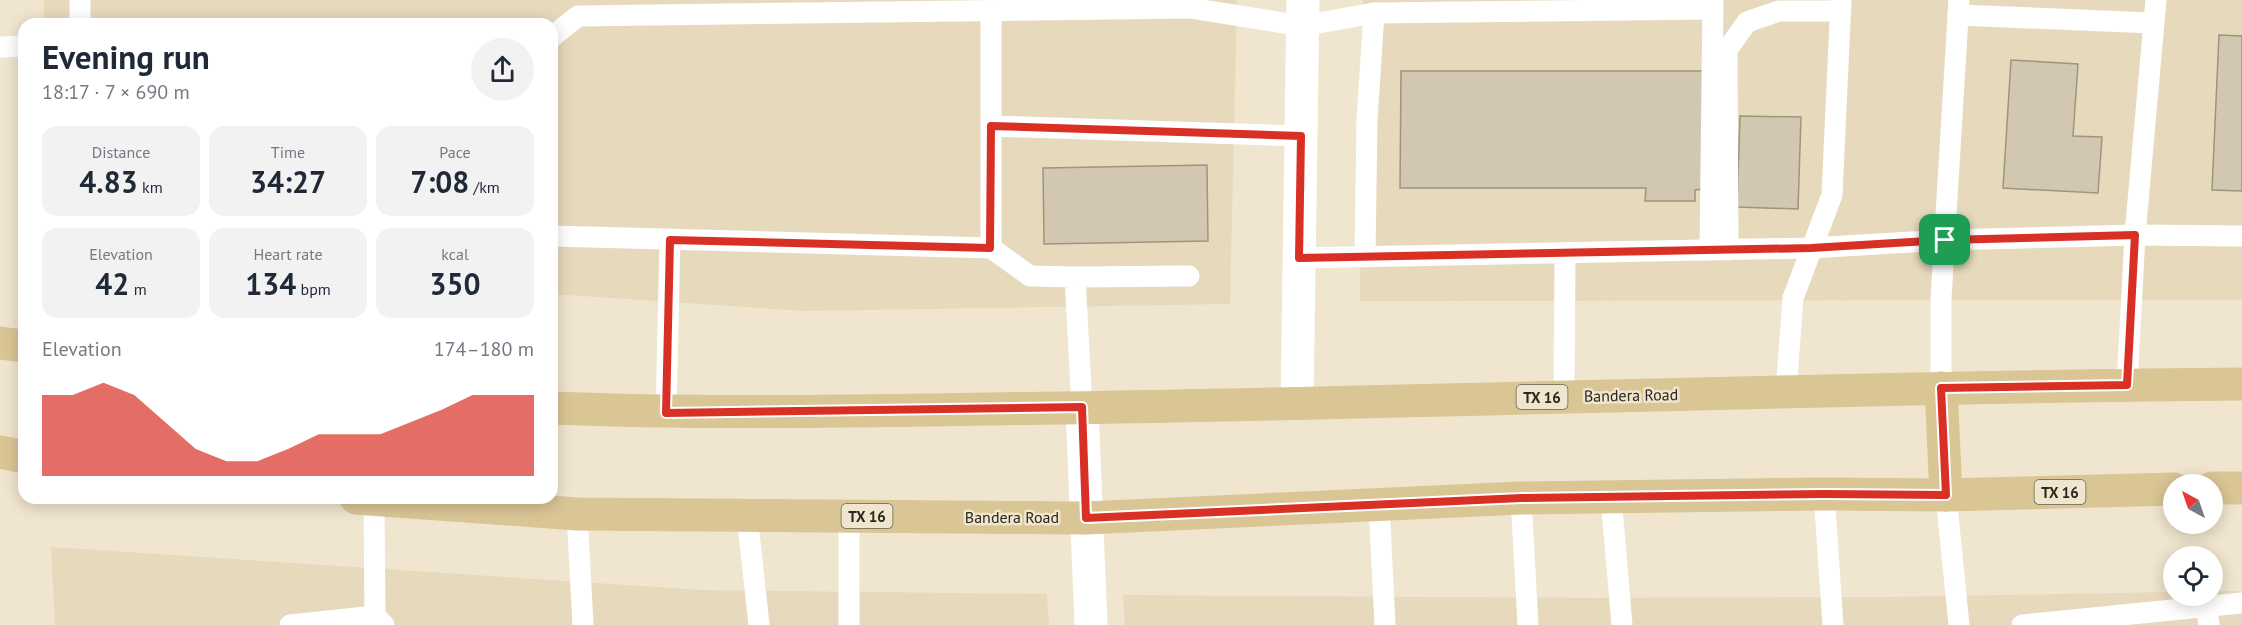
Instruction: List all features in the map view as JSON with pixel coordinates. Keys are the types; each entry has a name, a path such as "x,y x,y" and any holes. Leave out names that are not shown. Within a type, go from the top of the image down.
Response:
{"main road":[{"path":"0,343 18,345"},
{"name":"Bandera Road","path":"558,408 666,413 1297,404 1786,391 2242,384"},
{"path":"1941,388 1946,495"},
{"path":"0,452 18,456"},
{"path":"2223,488 2242,488"},
{"name":"Bandera Road","path":"436,504 577,514 1086,518 1521,498 1824,494 1946,495 2163,489"}],"street":[{"path":"1297,404 1302,13"},
{"path":"1082,407 1091,625"}],"lane":[{"path":"80,0 80,18"},
{"path":"2127,385 2135,235 2156,0"},
{"path":"558,32 578,16 905,6 992,10 1190,8 1302,13 1374,13 1713,5 1719,250"},
{"path":"1719,250 1727,50 1747,22 1779,11 1841,5 1832,195 1793,298 1786,391"},
{"path":"1941,388 1941,298 1958,8 2153,24"},
{"path":"990,248 992,10"},
{"path":"1365,256 1367,119 1374,13"},
{"path":"0,47 18,46"},
{"path":"991,126 1301,136"},
{"path":"1299,258 1811,248 1945,240 2135,235 2242,236"},
{"path":"558,236 990,248 1030,276 1189,276"},
{"path":"666,413 670,240"},
{"path":"1564,253 1564,397"},
{"path":"1076,277 1082,407"},
{"path":"1824,494 1833,625"},
{"path":"1946,495 1959,625"},
{"path":"1611,497 1622,625"},
{"path":"1521,498 1528,625"},
{"path":"290,625 380,620 366,504"},
{"path":"1379,504 1385,625"},
{"path":"577,514 583,625"},
{"path":"747,516 759,625"},
{"path":"849,516 849,625"},
{"path":"2022,625 2208,616 2242,603"}],"shaded area":[{"path":"44,0 1237,0 1230,304 804,311 558,294 558,18 44,18"},
{"path":"1363,0 2242,0 2242,300 1360,301"},
{"path":"51,547 702,590 1047,594 1049,625 55,625"},
{"path":"2223,591 2242,591 2242,625 1125,625 1123,595 1593,598 1886,597 2163,592 2163,606 2223,606"}],"building":[{"path":"2219,35 2242,36 2242,191 2212,190"},
{"path":"2011,60 2078,64 2073,136 2102,137 2098,193 2003,188"},
{"path":"1401,71 1705,71 1705,189 1695,190 1695,201 1645,201 1646,188 1400,188"},
{"path":"1740,116 1801,117 1798,209 1737,207"},
{"path":"1207,165 1208,241 1044,244 1043,168"}],"route":[{"path":"991,126 1301,136 1299,258 1811,248 1945,240 2135,235 2127,385 1941,388 1946,495 1824,494 1521,498 1086,518 1082,407 666,413 670,240 990,248 991,126"}]}
